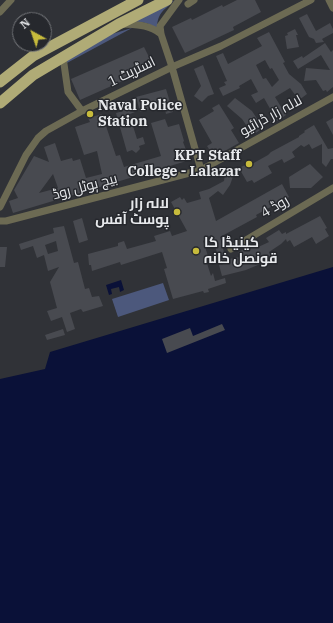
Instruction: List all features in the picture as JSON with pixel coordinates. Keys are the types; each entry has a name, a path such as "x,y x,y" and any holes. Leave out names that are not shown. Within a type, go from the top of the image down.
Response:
{"highway":[{"path":"0,82 33,56 138,0"},
{"path":"0,103 33,75 119,24 167,0"},
{"path":"0,90 82,30"},
{"path":"0,94 32,67 49,59 63,57"}],"street":[{"path":"0,12 11,0"},
{"path":"179,0 160,26 161,34 172,67 201,170"},
{"name":"اسٹریٹ 1","path":"0,207 26,155 38,138 54,126 172,67 221,46 311,0"},
{"path":"329,0 333,8"},
{"path":"119,24 144,25 153,28 161,34"},
{"path":"63,57 68,92 82,111"},
{"name":"لالہ زار ڈرائیو","path":"201,170 333,97"},
{"name":"بیچ ہوٹل روڈ","path":"0,221 6,221 201,170"},
{"name":"روڈ 4","path":"231,249 333,188"}],"shaded area":[{"path":"175,0 160,16 157,24 157,30 152,25 146,23 132,23"},
{"path":"132,28 65,64 67,58 112,34"},
{"path":"333,267 333,623 0,623 0,379 45,369 50,352"},
{"path":"121,280 124,290 120,292 119,287 111,289 112,294 109,295 106,285"},
{"path":"163,283 169,300 118,317 112,299"}],"building":[{"path":"237,0 255,0 261,12 233,27 234,30 185,53 172,27 191,18 192,20 222,5 223,7"},
{"path":"307,14 316,31 330,23 333,33 322,39 324,42 316,43 314,39 309,37 299,18"},
{"path":"295,29 298,35 296,35 299,47 287,49 285,36 288,35 287,33"},
{"path":"269,32 285,62 283,63 289,74 301,84 307,94 299,100 290,88 275,97 286,115 277,121 264,98 256,103 251,95 258,92 251,79 239,86 240,88 223,96 219,88 226,85 224,82 227,81 216,56 223,53 228,64 262,46 257,38","holes":["265,60 270,69 272,68 279,80 272,87 266,78 263,79 256,65"]},
{"path":"325,43 331,52 333,50 333,87 327,92 326,90 323,91 316,80 304,81 306,68 330,70 321,55 298,69 293,61 302,56 303,58"},
{"path":"144,47 154,67 80,100 71,79"},
{"path":"203,65 214,94 208,96 202,102 194,96 201,86 194,69"},
{"path":"166,89 173,112 166,114 164,105 140,112 136,97"},
{"path":"235,98 252,111 263,128 253,135 242,119 227,106"},
{"path":"219,104 234,128 231,130 239,143 214,157 207,146 212,143 199,120 214,111 212,108"},
{"path":"124,109 135,112 130,114 137,139 143,137 145,144 139,146 140,149 136,153 132,150 127,152 116,113 123,111"},
{"path":"102,114 116,156 120,155 124,167 161,156 151,123 165,119 168,127 179,124 183,142 190,160 13,213 9,201 18,198 14,190 34,156 49,162 44,147 55,143 61,161 72,158 73,161 80,159 86,178 102,174 97,151 84,155 75,127 90,122 88,118","holes":["53,174 58,188 39,193"]},
{"path":"333,118 333,135 326,122"},
{"path":"314,125 328,149 333,148 333,159 331,159 326,167 322,163 322,144 312,149 309,144 304,147 301,145 292,152 295,157 284,163 282,159 268,166 272,173 254,183 252,180 247,182 239,168 251,162 252,164 268,155 299,137 305,132 304,131"},
{"path":"310,164 323,177 311,188 290,188 289,177"},
{"path":"226,169 235,171 230,185 223,195 218,191 209,198 216,221 282,184 289,197 256,215 257,217 220,237 225,256 228,255 229,259 240,257 238,252 255,243 256,248 269,242 266,238 279,230 282,234 286,232 286,234 320,216 327,228 325,229 329,236 316,244 312,237 294,247 290,240 287,242 286,239 269,252 272,259 246,270 222,276 219,265 221,264 211,235 203,241 208,256 205,257 211,276 213,273 215,281 225,278 226,283 208,289 209,292 204,293 203,291 173,299 164,269 167,268 162,252 121,265 120,262 92,271 91,265 89,265 88,254 118,246 118,243 124,241 127,249 156,241 154,236 170,231 172,236 187,231 171,202 180,197 182,200 184,198 187,203 201,199 199,192 209,189 224,181"},
{"path":"82,218 88,240 79,243 73,221"},
{"path":"64,226 74,263 78,262 85,289 89,288 92,297 99,296 103,306 83,312 81,309 70,313 75,329 67,332 62,317 51,321 47,311 57,308 50,282 59,267 48,271 44,255 37,258 33,246 21,250 19,244 54,233 53,228","holes":["56,241 58,251 48,254 45,245"]},
{"path":"0,247 7,247 5,267 0,267"},
{"path":"222,324 225,330 167,353 162,339 190,328 193,336"},
{"path":"63,329 65,335 47,340 45,335"}],"place":[{"name":"Naval Police Station","path":"90,114"},
{"name":"KPT Staff College - Lalazar","path":"249,164"},
{"name":"لالہ زار پوسٹ آفس","path":"177,212"},
{"name":"کینیڈا کا قونصل خانہ","path":"196,251"}]}
